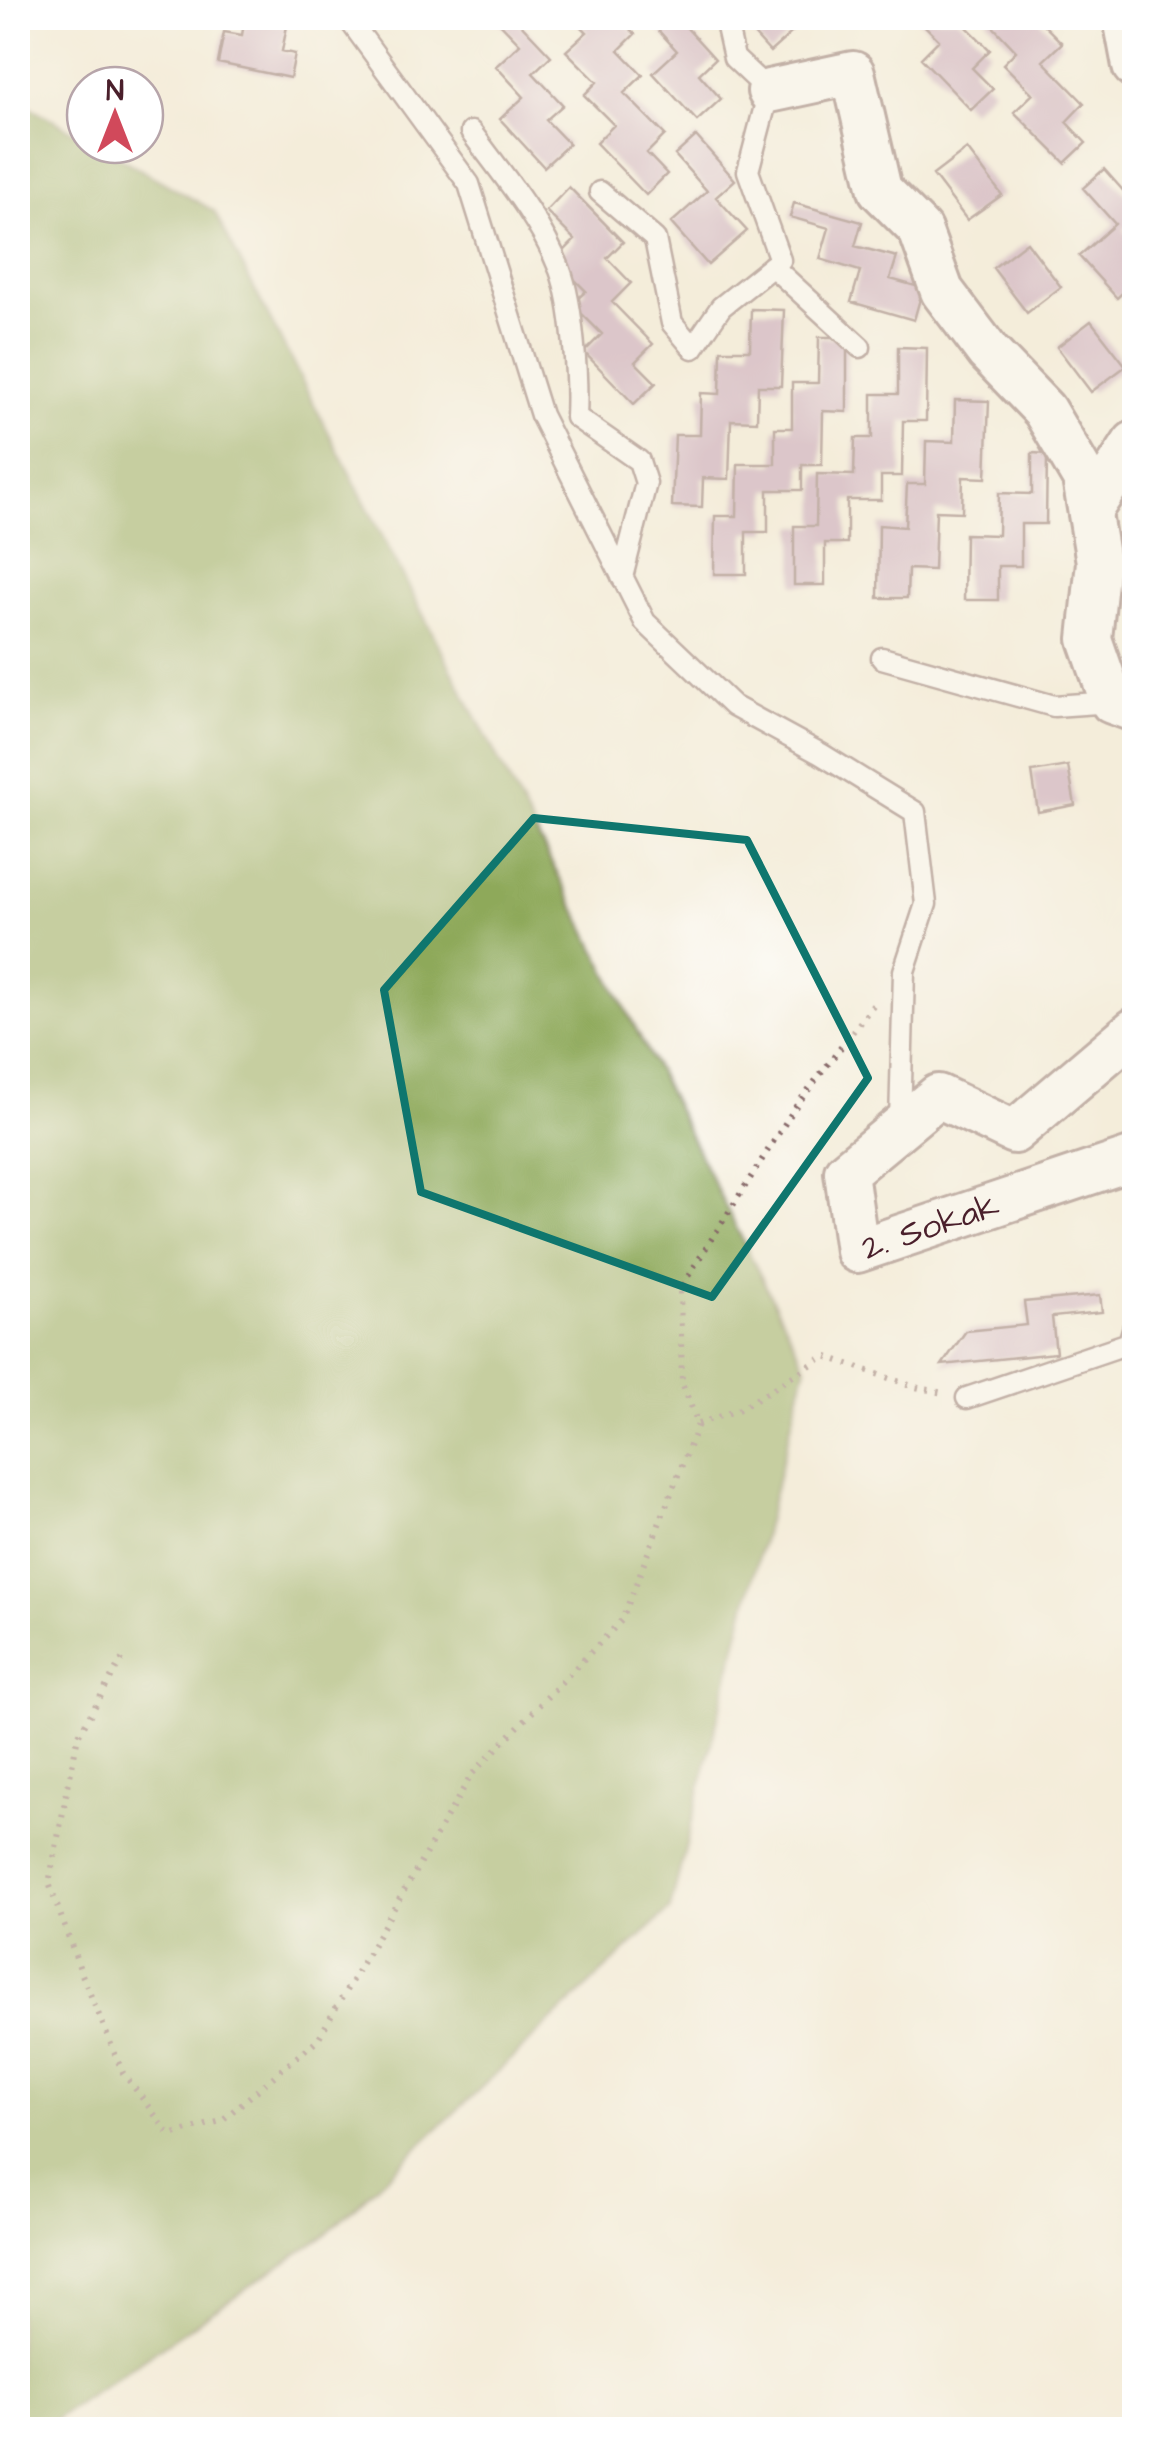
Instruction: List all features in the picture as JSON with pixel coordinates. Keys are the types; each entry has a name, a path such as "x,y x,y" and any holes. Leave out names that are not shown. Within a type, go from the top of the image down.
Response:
{"street":[{"path":"1124,18 1134,66"},
{"path":"769,91 853,74 880,190 920,230 942,291 988,352 1044,410 1084,478 1098,562 1090,640 1123,706"},
{"path":"1090,511 1134,443"},
{"name":"2. Sokak","path":"1134,1030 1014,1132 938,1096 846,1172 857,1251 1134,1158"}],"lane":[{"path":"348,18 468,184 541,414 645,622 733,706 916,812 926,904 904,971 900,1128"},
{"path":"600,192 655,239 672,323 694,348 722,307 780,260 748,172 769,91 734,58 725,18"},
{"path":"471,132 528,209 560,271 578,382 576,417 639,461 646,483 622,577"},
{"path":"772,266 860,346"},
{"path":"882,658 1054,706 1123,706"},
{"path":"967,1398 1133,1336"}],"path":[{"path":"122,1659 78,1736 49,1883 123,2073 170,2134 222,2121 318,2039 472,1774 622,1620 698,1424 682,1383 680,1289 796,1106 908,959"},
{"path":"698,1424 740,1409 825,1356 916,1387 967,1398"}],"highlighted area":[{"path":"534,818 747,840 868,1078 712,1297 421,1192 384,990"}],"green space":[{"path":"18,100 65,127 65,165 132,165 214,211 573,904 806,1366 670,1909 325,2235 39,2430 18,2429"}],"building":[{"path":"245,18 287,26 282,51 295,54 290,78 218,63 224,32 242,35"},
{"path":"495,18 515,18 551,56 533,73 563,105 546,120 569,144 544,167 500,119 524,97 496,66 520,44"},
{"path":"573,18 619,18 635,34 619,50 643,75 624,93 665,135 647,153 667,174 646,195 596,143 614,125 584,95 597,82 566,51 587,32"},
{"path":"696,18 686,27 715,59 699,74 721,99 697,121 653,73 677,51 649,20"},
{"path":"739,18 808,18 770,52"},
{"path":"917,18 958,18 990,50 972,68 993,89 971,110 921,58 939,40"},
{"path":"988,18 1037,18 1062,43 1043,61 1084,103 1066,122 1086,143 1065,163 1014,112 1033,94 1003,64 1016,51"},
{"path":"696,136 735,180 716,197 747,231 708,265 671,223 707,191 675,155"},
{"path":"967,149 1002,195 967,220 933,175"},
{"path":"1104,169 1134,203 1134,220 1124,230 1134,241 1134,282 1117,298 1079,256 1115,224 1083,188"},
{"path":"569,187 623,242 607,258 631,283 612,302 653,344 635,362 656,383 634,404 584,352 602,334 572,304 586,291 555,260 575,240 546,211"},
{"path":"794,203 862,222 855,246 897,257 890,279 923,288 914,320 851,302 860,271 820,259 829,228 790,217"},
{"path":"1027,242 1061,287 1027,313 993,268"},
{"path":"751,309 784,310 781,386 758,386 757,421 731,420 729,479 703,478 702,507 672,506 675,435 700,435 701,393 720,394 721,350 750,350"},
{"path":"1091,321 1126,366 1091,392 1057,347"},
{"path":"819,337 847,337 847,412 823,411 822,465 802,465 802,490 768,490 768,532 746,532 746,574 714,574 715,516 737,516 738,464 775,464 775,428 792,428 792,383 818,383"},
{"path":"898,347 927,348 926,421 903,421 902,476 881,476 881,500 847,500 847,543 825,543 825,585 794,585 794,526 816,526 817,474 854,475 855,438 872,438 872,394 898,394"},
{"path":"955,400 989,401 986,478 963,477 962,512 936,511 934,570 908,569 907,598 878,598 879,525 905,527 907,484 925,484 926,441 954,442"},
{"path":"1032,453 1047,454 1046,524 1021,524 1021,566 998,566 998,600 964,600 965,534 998,535 999,493 1032,494"},
{"path":"1068,766 1075,805 1038,812 1032,772"},
{"path":"1100,1295 1102,1312 1052,1317 1056,1353 942,1365 966,1331 1027,1325 1024,1302"}]}
